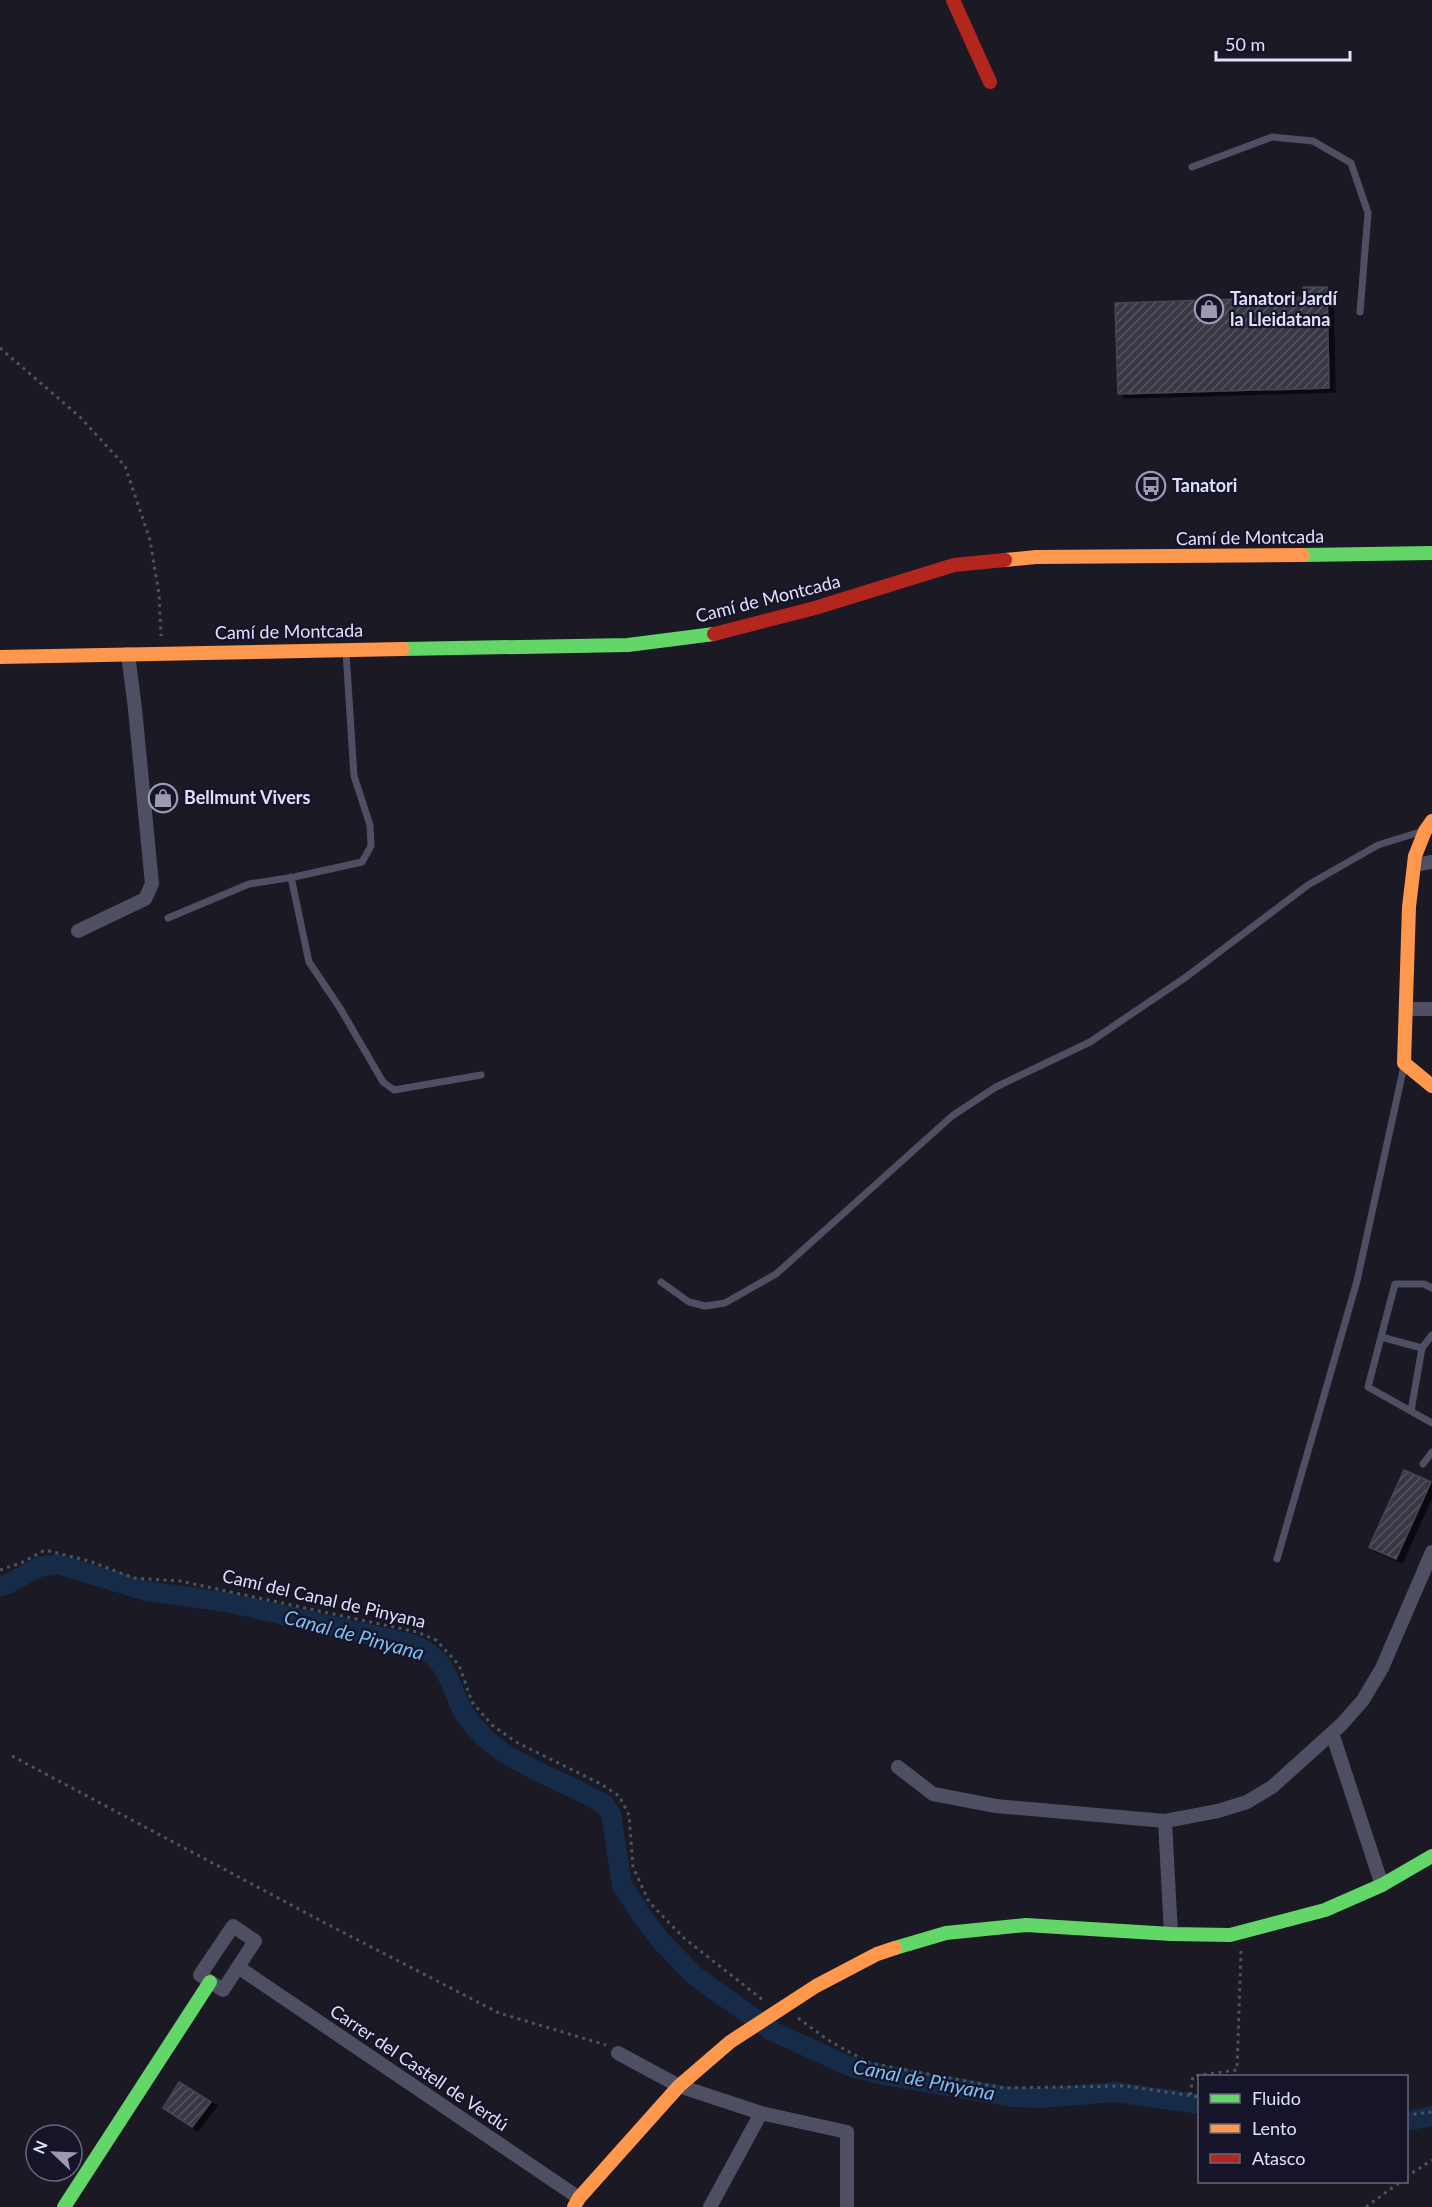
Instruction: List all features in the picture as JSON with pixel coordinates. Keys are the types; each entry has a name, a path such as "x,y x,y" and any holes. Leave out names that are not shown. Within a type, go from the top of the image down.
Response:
{"street":[{"path":"958,1 990,82"},
{"name":"Camí de Montcada","path":"0,657 628,645 710,636 815,608 954,565 1036,557 1432,553"},
{"path":"78,932 145,899 152,884 128,654"},
{"path":"1429,826 1415,856 1409,908 1404,1063 1432,1086"},
{"path":"1414,865 1432,862"},
{"path":"1406,1009 1432,1009"},
{"path":"898,1767 933,1794 996,1806 1165,1821 1218,1811 1247,1802 1272,1787 1332,1733 1363,1700 1382,1668 1431,1562"},
{"path":"1332,1733 1382,1885"},
{"path":"1165,1821 1171,1934"},
{"path":"577,2203 679,2086 730,2042 816,1986 877,1954 946,1933 1026,1925 1171,1934 1230,1935 1242,1933 1325,1910 1382,1885 1432,1856"},
{"path":"232,1926 255,1941 238,1967 223,1990 200,1975 232,1926"},
{"name":"Carrer del Castell de Verdú","path":"238,1967 577,2203"},
{"path":"64,2207 210,1982"},
{"path":"618,2053 679,2086 761,2113 847,2132 847,2207"},
{"path":"710,2207 761,2113"}],"lane":[{"path":"1192,167 1272,137 1313,141 1351,163 1368,213 1360,312"},
{"path":"168,918 249,884 291,878 362,862 371,846 370,825 354,776 346,649"},
{"path":"661,1282 689,1302 705,1306 725,1303 776,1274 952,1116 996,1087 1090,1042 1186,977 1308,885 1378,845 1429,826"},
{"path":"291,878 309,962 340,1008 383,1082 394,1090 481,1075"},
{"path":"1277,1558 1357,1281 1404,1063"},
{"path":"1432,1288 1424,1284 1395,1284 1368,1387 1432,1423"},
{"path":"1411,1412 1422,1348 1432,1335"},
{"path":"1381,1338 1422,1348"},
{"path":"1423,1464 1432,1452"}],"path":[{"path":"0,348 80,417 125,466 150,540 159,594 161,653"},
{"name":"Camí del Canal de Pinyana","path":"0,1570 21,1563 45,1550 89,1561 134,1578 180,1581 242,1593 417,1632 436,1640 459,1665 472,1702 492,1725 516,1742 601,1784 619,1796 629,1815 633,1867 650,1902 685,1939 776,2011 869,2063 1003,2088 1126,2086 1198,2097"},
{"path":"12,1756 499,2013 602,2043 618,2053"},
{"path":"1200,2075 1237,2070 1242,1933"},
{"path":"1190,2096 1193,2076 1198,2075"},
{"path":"1408,2115 1432,2112"},
{"path":"1408,2176 1432,2160"},
{"path":"1366,2207 1397,2183"}],"building":[{"path":"1303,287 1327,287 1329,388 1118,394 1115,303 1303,297"},
{"path":"1404,1470 1431,1482 1396,1559 1369,1547"},
{"path":"179,2082 211,2102 192,2127 163,2108"}],"waterway":[{"name":"Canal de Pinyana","path":"0,1586 39,1567 58,1564 146,1591 226,1602 412,1644 424,1649 444,1669 465,1715 496,1747 510,1757 605,1805 611,1814 622,1885 642,1916 661,1941 695,1976 772,2031 851,2067 888,2076 1012,2097 1041,2098 1115,2092 1198,2104"},
{"name":"Canal de Pinyana","path":"1408,2121 1432,2116"}],"traffic: fast":[{"path":"1303,555 1432,553"},
{"path":"403,649 628,645 714,634"},
{"path":"895,1948 946,1933 1026,1925 1171,1934 1230,1935 1325,1910 1382,1885 1432,1856"},
{"path":"64,2207 210,1982"}],"traffic: slow":[{"path":"1005,560 1036,557 1303,555"},
{"path":"0,657 403,649"},
{"path":"1432,821 1425,831 1415,856 1409,907 1404,1063 1432,1086"},
{"path":"574,2207 579,2198 679,2086 730,2042 816,1986 877,1954 895,1948"}],"traffic: jam":[{"path":"953,0 990,82"},
{"path":"714,634 815,608 954,565 1005,560"}],"place":[{"name":"Tanatori Jardí la Lleidatana","path":"1209,309"},
{"name":"Tanatori","path":"1151,486"},
{"name":"Bellmunt Vivers","path":"163,798"}]}
